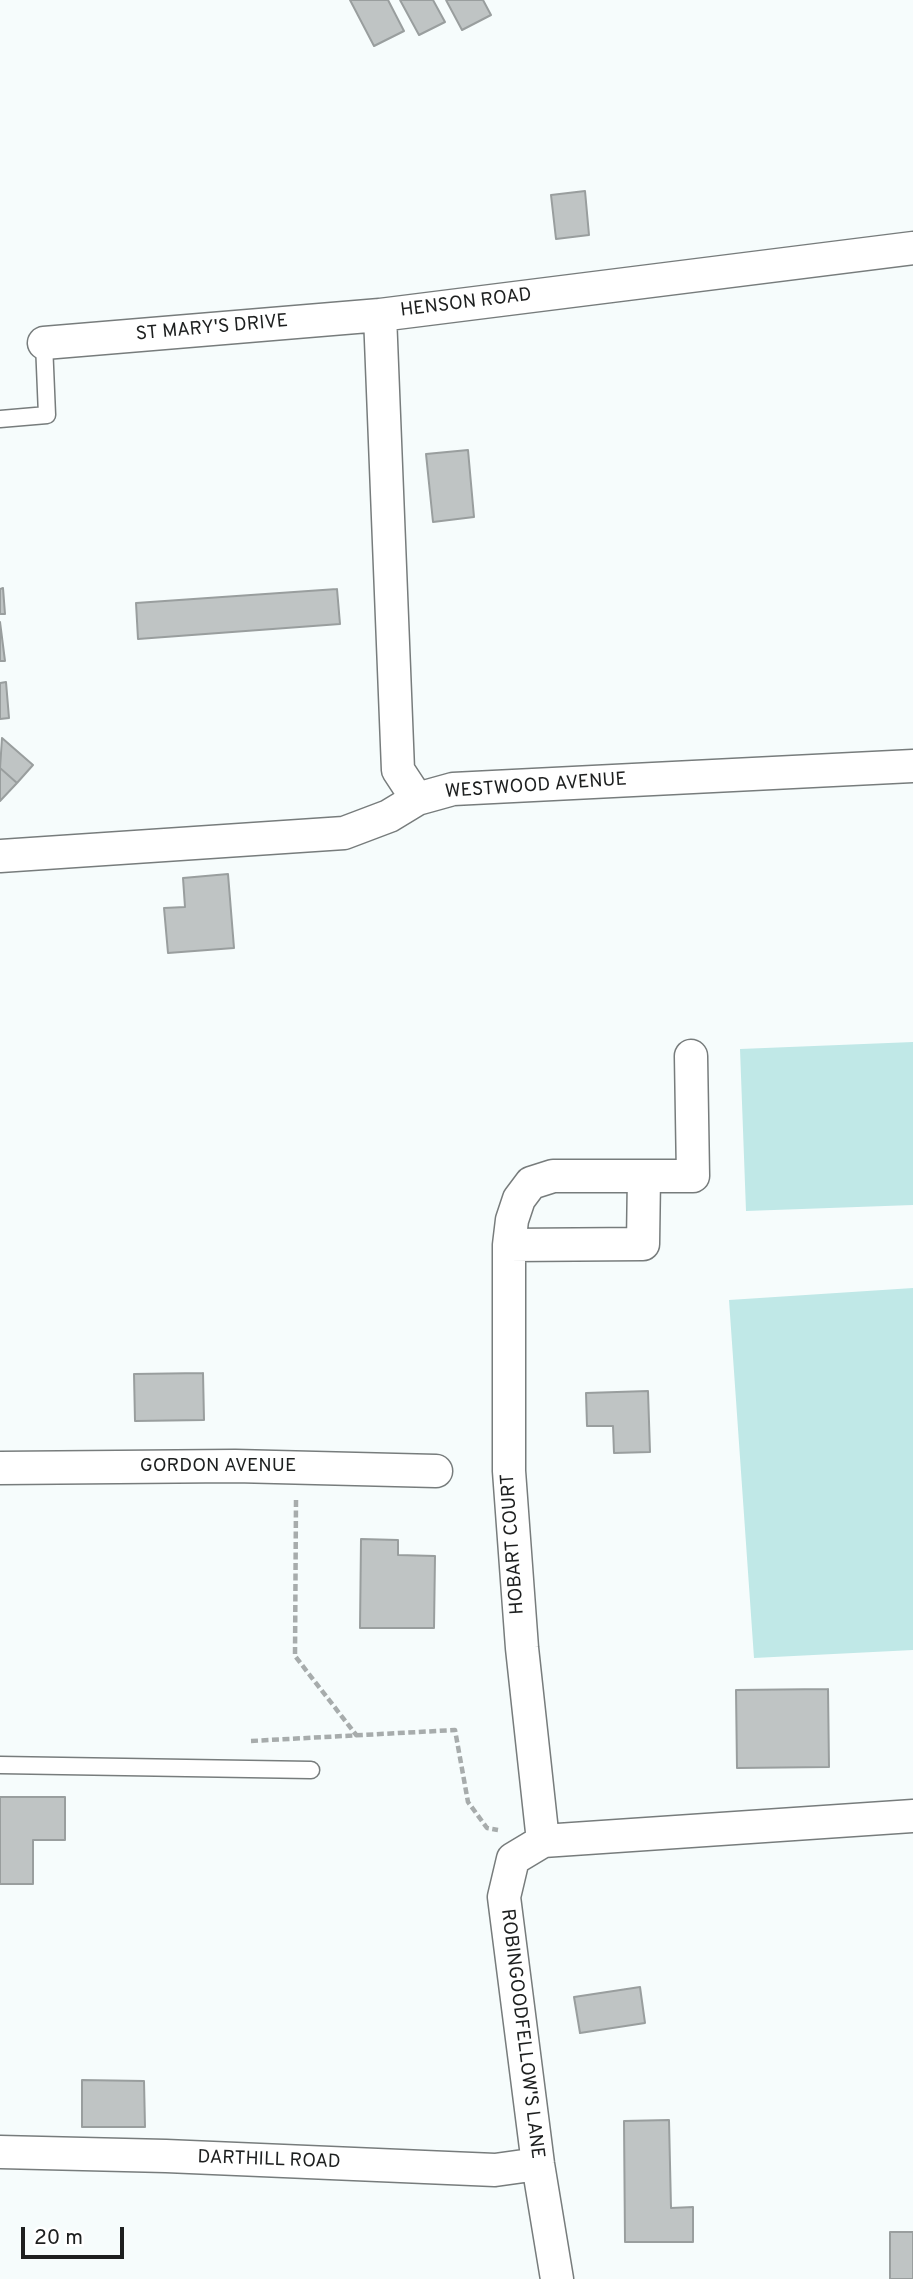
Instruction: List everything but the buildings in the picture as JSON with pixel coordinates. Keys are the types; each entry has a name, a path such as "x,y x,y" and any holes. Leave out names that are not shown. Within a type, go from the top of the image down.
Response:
{"street":[{"name":"HENSON ROAD","path":"417,799 398,770 380,314 913,248"},
{"name":"ST MARY'S DRIVE","path":"44,343 380,314"},
{"name":"WESTWOOD AVENUE","path":"0,856 344,833 389,816 417,799 453,789 913,766"},
{"name":"HOBART COURT","path":"543,1841 522,1648 509,1471 509,1245 512,1220 519,1199 531,1184 553,1176 693,1176 691,1056"},
{"path":"509,1245 643,1244 644,1177"},
{"name":"GORDON AVENUE","path":"0,1468 235,1466 436,1471"},
{"name":"ROBINGOODFELLOW'S LANE","path":"557,2279 538,2164 504,1897 513,1859 543,1841 913,1816"},
{"name":"DARTHILL ROAD","path":"0,2152 495,2170 538,2164"}],"lane":[{"path":"0,419 47,415 44,343"},
{"path":"0,1765 311,1770"}],"path":[{"path":"296,1468 295,1657 358,1737"}],"shaded area":[{"path":"913,1042 913,1205 746,1211 740,1049"},
{"path":"913,1288 913,1650 754,1658 729,1300"}]}
